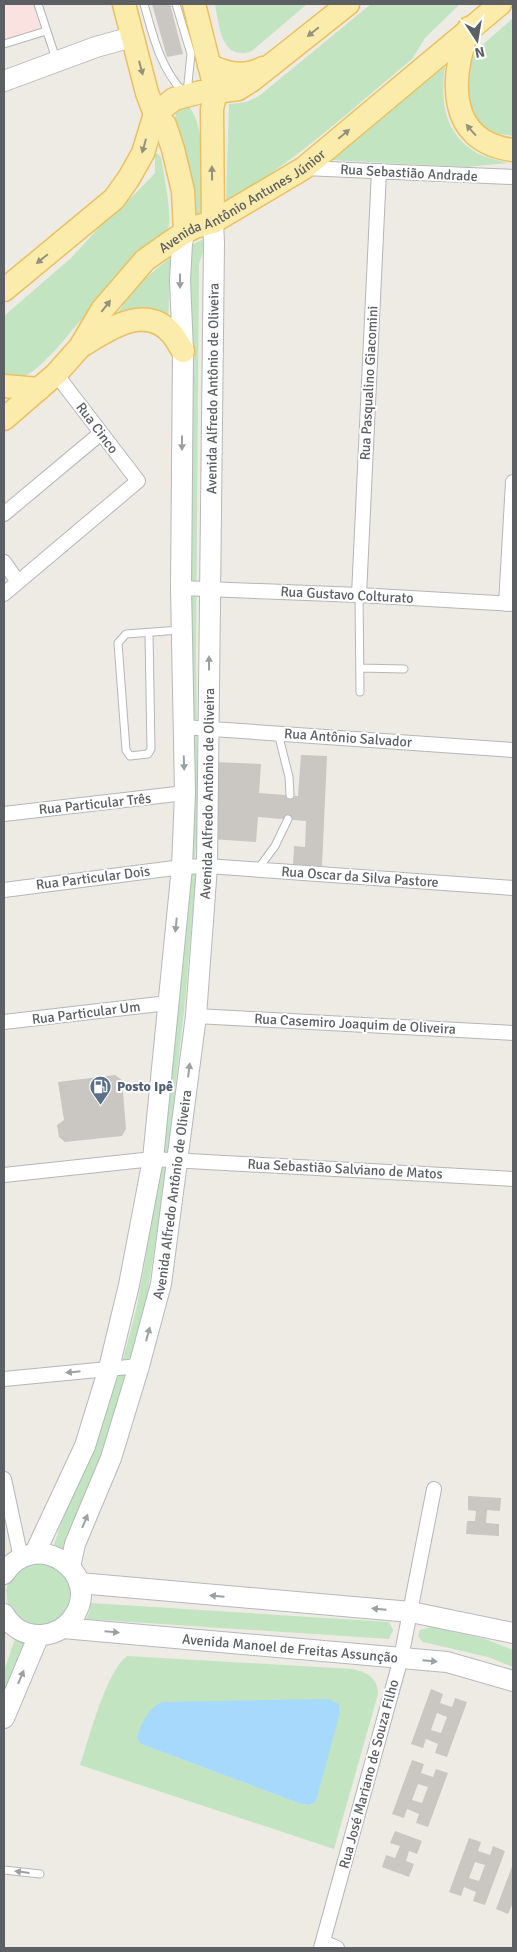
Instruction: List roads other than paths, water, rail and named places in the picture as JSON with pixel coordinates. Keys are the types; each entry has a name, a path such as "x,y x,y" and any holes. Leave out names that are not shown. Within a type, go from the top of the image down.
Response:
{"main road":[{"name":"Avenida Alfredo Antônio de Oliveira","path":"14,1564 85,1446 109,1368 129,1285 153,1159 182,867 185,793 181,588 183,351 180,280 182,243 185,232 183,191 165,125 155,114 147,93 124,4"},
{"name":"Avenida Alfredo Antônio de Oliveira","path":"63,1628 77,1611 80,1597 75,1575 75,1544 111,1458 139,1366 161,1284 196,1016 208,866 214,243 212,118 216,92 194,4"},
{"path":"4,290 114,199 143,153 155,114 174,99 201,92 238,89 251,82 348,4"},
{"path":"479,4 468,30 458,77 457,100 462,117 473,133 496,148 513,150"},
{"name":"Avenida Antônio Antunes Júnior","path":"4,419 56,374 80,347 102,310 146,260 185,232 213,222 304,168 500,4"},
{"path":"4,81 132,37"},
{"path":"209,65 218,70 236,74 258,70 278,61"},
{"path":"80,347 116,325 134,320 150,321 164,327 172,334 183,351"},
{"path":"4,386 39,389"},
{"path":"14,1564 55,1556 75,1575 410,1612 513,1633"},
{"path":"6,1624 23,1632 39,1635 48,1634 63,1628"},
{"name":"Avenida Manoel de Freitas Assunção","path":"63,1628 447,1662 513,1681"},
{"path":"4,1718 39,1635"}],"street":[{"name":"Rua Sebastião Andrade","path":"304,168 513,178"},
{"name":"Rua Pasqualino Giacomini","path":"359,594 379,171"},
{"name":"Rua Cinco","path":"18,582 138,482 56,374"},
{"path":"4,514 101,433"},
{"path":"510,604 513,482"},
{"path":"4,562 18,582 4,594"},
{"name":"Rua Gustavo Colturato","path":"181,588 359,594 510,604"},
{"name":"Rua Antônio Salvador","path":"184,727 513,750"},
{"name":"Rua Particular Três","path":"4,814 185,793"},
{"name":"Rua Particular Dois","path":"4,890 182,867 208,866"},
{"name":"Rua Oscar da Silva Pastore","path":"208,866 513,888"},
{"name":"Rua Particular Um","path":"4,1022 168,1003"},
{"name":"Rua Casemiro Joaquim de Oliveira","path":"196,1016 513,1033"},
{"name":"Rua Sebastião Salviano de Matos","path":"4,1176 153,1159 177,1159 513,1179"},
{"path":"4,1379 139,1366"},
{"path":"4,1479 14,1564"},
{"name":"Rua José Mariano de Souza Filho","path":"322,1945 401,1658 434,1489"},
{"path":"322,1945 337,1948"}],"lane":[{"path":"38,4 56,62"},
{"path":"144,4 162,62 173,80 187,96"},
{"path":"176,4 191,54 187,96"},
{"path":"4,44 46,31"},
{"path":"359,594 360,692"},
{"path":"149,633 151,749 148,754 130,756 126,750 118,642 126,634 182,630"},
{"path":"360,668 404,669"},
{"path":"278,733 289,776 290,795"},
{"path":"258,870 275,846 288,819"},
{"path":"4,1870 40,1874"}],"water":[{"path":"328,1699 339,1704 340,1712 317,1798 315,1803 309,1805 301,1804 141,1744 137,1738 143,1721 150,1711 164,1702"}],"place":[{"name":"Posto Ipê","path":"101,1105"}]}
